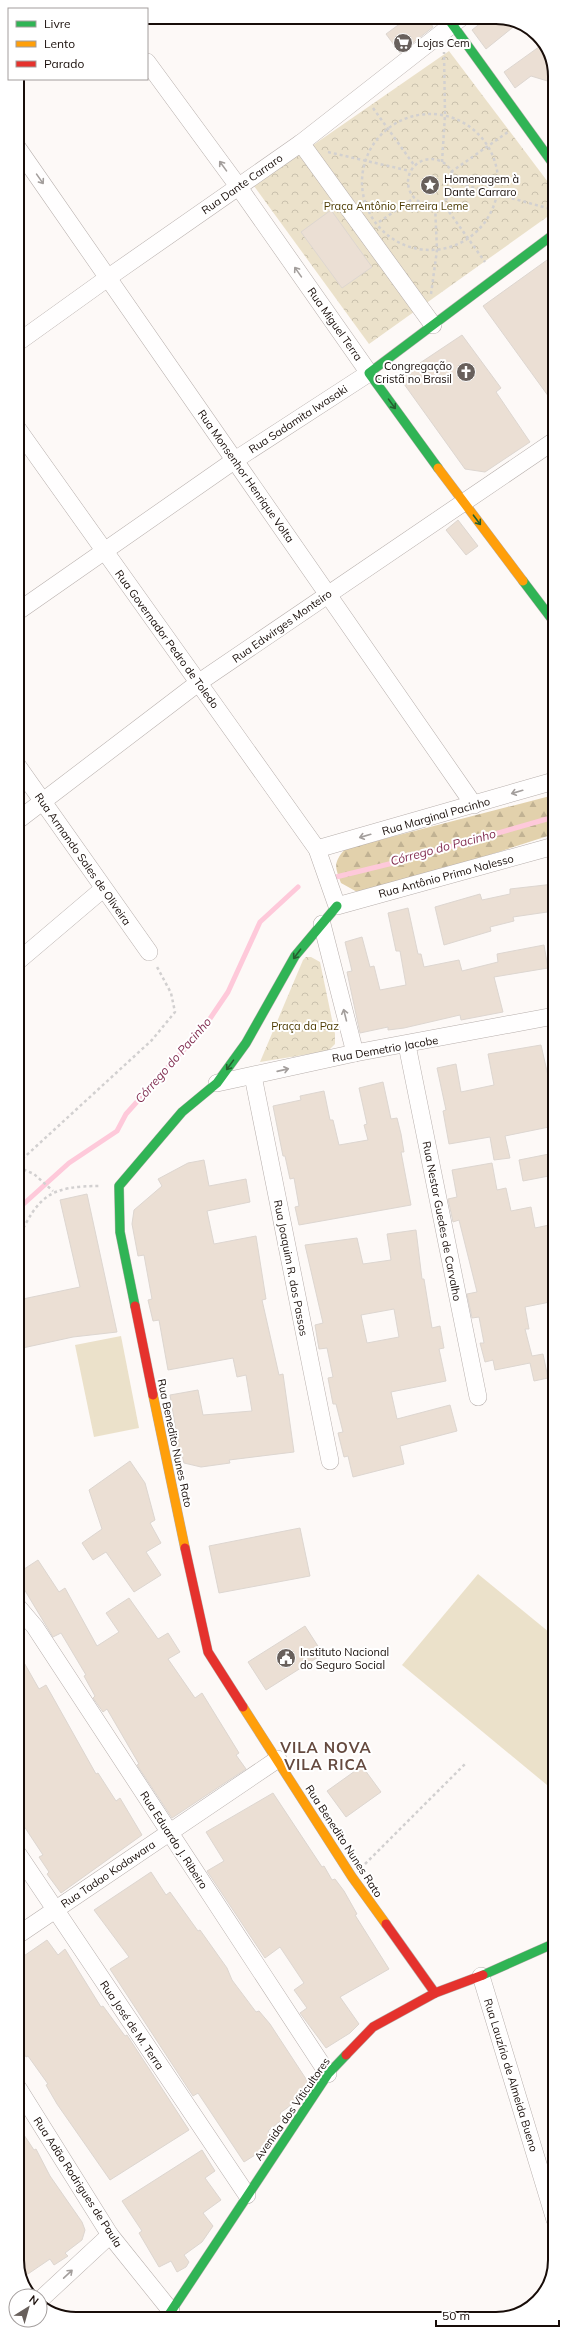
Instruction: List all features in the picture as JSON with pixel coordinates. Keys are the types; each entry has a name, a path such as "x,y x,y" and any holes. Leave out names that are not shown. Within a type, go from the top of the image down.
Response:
{"main road":[{"path":"452,24 548,156"},
{"name":"Rua Sadamita Iwasaki","path":"369,373 431,321 496,278 548,239"},
{"name":"Rua Miguel Terra","path":"369,373 463,502 548,614"},
{"path":"119,1186 182,1112 217,1083 246,1043 295,956 337,906"},
{"name":"Rua Benedito Nunes Rato","path":"119,1186 118,1212 120,1232 202,1632 208,1652 218,1672 278,1759 352,1878 435,1993"},
{"name":"Avenida dos Viticultores","path":"171,2312 328,2074 374,2027 435,1993 481,1976 548,1946"}],"street":[{"name":"Rua Dante Carraro","path":"24,338 238,186 302,145 450,24"},
{"name":"Rua Miguel Terra","path":"148,63 238,186 369,373"},
{"path":"302,145 371,228 431,321"},
{"name":"Rua Monsenhor Henrique Volta","path":"24,158 109,277 329,593 474,805"},
{"name":"Rua Sadamita Iwasaki","path":"24,607 235,460 369,373"},
{"name":"Rua Governador Pedro de Toledo","path":"24,438 317,849 337,906"},
{"name":"Rua Edwirges Monteiro","path":"24,815 198,683 548,445"},
{"name":"Rua Armando Sales de Oliveira","path":"24,776 149,952"},
{"name":"Rua Marginal Pacinho","path":"317,849 548,784"},
{"name":"Rua Antônio Primo Nalesso","path":"337,906 548,848"},
{"path":"24,956 103,889"},
{"path":"322,924 355,1053"},
{"name":"Rua Demetrio Jacobe","path":"217,1083 355,1053 407,1045 548,1017"},
{"name":"Rua Nestor Guedes de Carvalho","path":"407,1045 478,1397"},
{"name":"Rua Joaquim R. dos Passos","path":"253,1076 330,1461"},
{"name":"Rua Eduardo J. Ribeiro","path":"24,1614 35,1627 328,2074"},
{"name":"Rua Tadao Kodawara","path":"24,1931 278,1759"},
{"name":"Rua José de M. Terra","path":"24,1863 247,2195"},
{"name":"Rua Lauzírio de Almeida Bueno","path":"481,1976 548,2197"},
{"name":"Rua Adão Rodrigues de Paula","path":"24,2098 110,2235 167,2312"},
{"path":"48,2293 110,2235"}],"path":[{"path":"442,162 451,24"},
{"path":"363,94 414,165"},
{"path":"425,113 445,115 468,125 488,146 497,166 498,195 494,208 483,225 468,239 453,246 437,250 407,246 384,231 371,228 369,212 363,193 362,179 365,160 378,137 388,128 400,120 425,113"},
{"path":"451,172 523,121"},
{"path":"302,145 410,171"},
{"path":"426,159 442,162 451,172 454,182 451,193 442,202 435,205 428,205 414,198 407,184 410,171 414,165 426,159"},
{"path":"454,182 548,208"},
{"path":"371,228 414,198"},
{"path":"442,202 496,278"},
{"path":"431,321 437,250 435,205"},
{"path":"24,1157 152,1040 175,1012 171,993 149,952"},
{"path":"24,1170 34,1174 53,1191"},
{"path":"24,1227 31,1212 53,1191 92,1186 119,1186"},
{"path":"352,1878 466,1763"}],"green space":[{"name":"Praça Antônio Ferreira Leme","path":"449,51 548,182 548,216 369,344 254,186"},
{"path":"548,797 548,836 377,891 359,893 341,883 336,865 338,858 345,849"},
{"name":"Praça da Paz","path":"306,957 311,957 320,962 335,1034 335,1044 328,1051 260,1062 303,960"},
{"path":"121,1336 139,1428 94,1437 75,1345"},
{"path":"478,1574 548,1631 548,1784 547,1785 402,1665"}],"building":[{"name":"Lojas Cem","path":"400,24 431,24 433,27 400,53 386,34"},
{"path":"479,24 499,24 513,27 486,49 472,30"},
{"path":"539,47 544,56 547,66 548,81 531,76 515,88 504,72"},
{"path":"331,210 372,267 342,288 301,232"},
{"path":"548,259 548,396 483,306"},
{"path":"462,335 501,388 496,392 530,442 485,472 465,469 399,377"},
{"path":"458,520 478,546 466,555 446,530"},
{"path":"548,885 548,912 513,917 514,921 490,927 491,931 444,945 435,907 480,894 482,900 510,894 510,889"},
{"path":"408,908 418,954 421,954 424,967 459,960 462,971 498,962 497,954 544,945 548,968 494,977 503,1012 461,1020 460,1015 404,1028 388,1030 388,1027 360,1033 347,972 352,971 345,942 362,937 370,967 374,966 380,990 406,985 400,951 396,951 388,913"},
{"path":"541,1045 548,1076 548,1127 505,1136 510,1158 494,1160 490,1137 449,1144 443,1111 446,1110 437,1068 456,1064 461,1092 494,1085 488,1054"},
{"path":"383,1082 391,1119 397,1118 401,1134 404,1152 401,1152 411,1205 299,1225 295,1207 299,1206 294,1178 290,1179 285,1156 283,1156 273,1106 301,1100 300,1096 324,1091 330,1120 333,1120 339,1145 368,1140 364,1125 367,1124 359,1088"},
{"path":"548,1154 548,1176 523,1181 519,1160"},
{"path":"204,1160 209,1186 246,1179 250,1202 207,1211 214,1244 256,1236 266,1299 262,1300 279,1375 283,1374 294,1452 229,1460 230,1463 201,1467 184,1463 182,1455 178,1455 176,1443 178,1442 170,1395 198,1390 203,1415 252,1411 246,1375 237,1377 233,1358 168,1370 159,1320 153,1321 148,1300 152,1299 144,1255 138,1256 132,1224 134,1210 162,1186 158,1179 188,1163"},
{"path":"492,1163 497,1190 506,1188 511,1211 531,1207 535,1228 548,1225 548,1302 525,1307 529,1329 525,1329 532,1356 543,1354 548,1378 534,1381 530,1363 495,1370 493,1360 485,1362 480,1343 484,1343 479,1317 472,1318 467,1294 477,1292 459,1220 453,1222 448,1199 457,1197 452,1170"},
{"path":"87,1194 117,1332 73,1337 24,1348 24,1299 80,1287 60,1200"},
{"path":"416,1230 422,1279 424,1279 432,1328 440,1326 444,1348 439,1349 446,1381 391,1392 397,1419 450,1405 457,1431 400,1446 404,1464 353,1477 348,1456 344,1457 338,1433 343,1432 336,1404 333,1404 328,1378 333,1377 327,1348 319,1349 315,1325 323,1323 305,1245 357,1238 363,1264 391,1260 387,1234","holes":["394,1309 399,1337 367,1343 361,1315"]},
{"path":"130,1461 145,1483 155,1520 150,1523 161,1543 146,1552 161,1575 134,1592 106,1552 93,1560 82,1543 102,1529 89,1490"},
{"path":"300,1528 310,1576 219,1593 209,1546"},
{"path":"38,1560 59,1592 65,1588 97,1646 119,1632 106,1613 129,1598 158,1639 168,1633 180,1652 168,1659 195,1698 202,1693 239,1753 236,1755 246,1769 172,1818 137,1765 139,1764 107,1709 103,1712 93,1698 95,1696 84,1676 86,1675 61,1633 53,1637 24,1589 24,1569"},
{"name":"Instituto Nacional do Seguro Social","path":"305,1626 323,1654 266,1690 248,1662"},
{"path":"24,1663 39,1689 46,1685 96,1774 98,1773 116,1801 120,1798 142,1835 61,1893 47,1874 49,1872 39,1857 43,1855 24,1826"},
{"path":"362,1766 381,1792 346,1817 327,1791"},
{"path":"273,1793 322,1867 324,1866 332,1880 335,1879 344,1891 357,1914 355,1915 389,1969 340,1997 359,2024 350,2033 326,2048 300,2013 307,2008 294,1990 304,1983 280,1947 265,1958 207,1871 224,1861 206,1832"},
{"path":"151,1872 166,1895 170,1892 198,1931 200,1930 227,1968 232,1980 256,2012 259,2011 270,2024 308,2082 294,2103 280,2113 284,2118 268,2131 272,2136 263,2150 244,2162 198,2093 193,2096 110,1969 129,1957 94,1910"},
{"path":"47,1940 58,1955 65,1949 101,2007 103,2006 125,2036 127,2035 189,2130 110,2180 57,2104 46,2085 48,2084 28,2056 26,2057 24,2054 24,1956"},
{"path":"24,2135 34,2150 36,2149 50,2176 82,2222 85,2230 82,2240 65,2253 68,2256 54,2265 50,2259 27,2275 24,2260"},
{"path":"202,2150 215,2171 205,2178 221,2200 203,2213 213,2226 202,2242 184,2255 189,2262 186,2267 177,2272 171,2261 159,2267 139,2233 142,2231 122,2201"}],"waterway":[{"name":"Córrego do Pacinho","path":"332,878 393,863 548,819"},
{"name":"Córrego do Pacinho","path":"24,1204 69,1163 117,1131 126,1114 205,1026 228,992 260,922 298,887"}],"traffic: fast":[{"path":"452,24 548,157"},
{"path":"438,468 369,373 548,239"},
{"path":"523,581 548,614"},
{"path":"135,1306 120,1232 119,1186 182,1112 217,1083 246,1043 295,956 337,906"},
{"path":"483,1975 548,1946"},
{"path":"171,2312 328,2074 346,2055"}],"traffic: slow":[{"path":"438,468 523,581"},
{"path":"153,1395 185,1548"},
{"path":"243,1707 352,1877 386,1924"}],"traffic: jam":[{"path":"135,1306 153,1395"},
{"path":"185,1548 208,1652 243,1707"},
{"path":"386,1924 435,1993"},
{"path":"346,2055 373,2027 435,1993 483,1975"}],"place":[{"name":"Lojas Cem","path":"403,43"},
{"name":"Homenagem à Dante Carraro","path":"430,185"},
{"name":"Congregação Cristã no Brasil","path":"466,372"},
{"name":"Instituto Nacional do Seguro Social","path":"286,1658"}],"district":[{"name":"VILA NOVA VILA RICA","path":"326,1756"}]}
